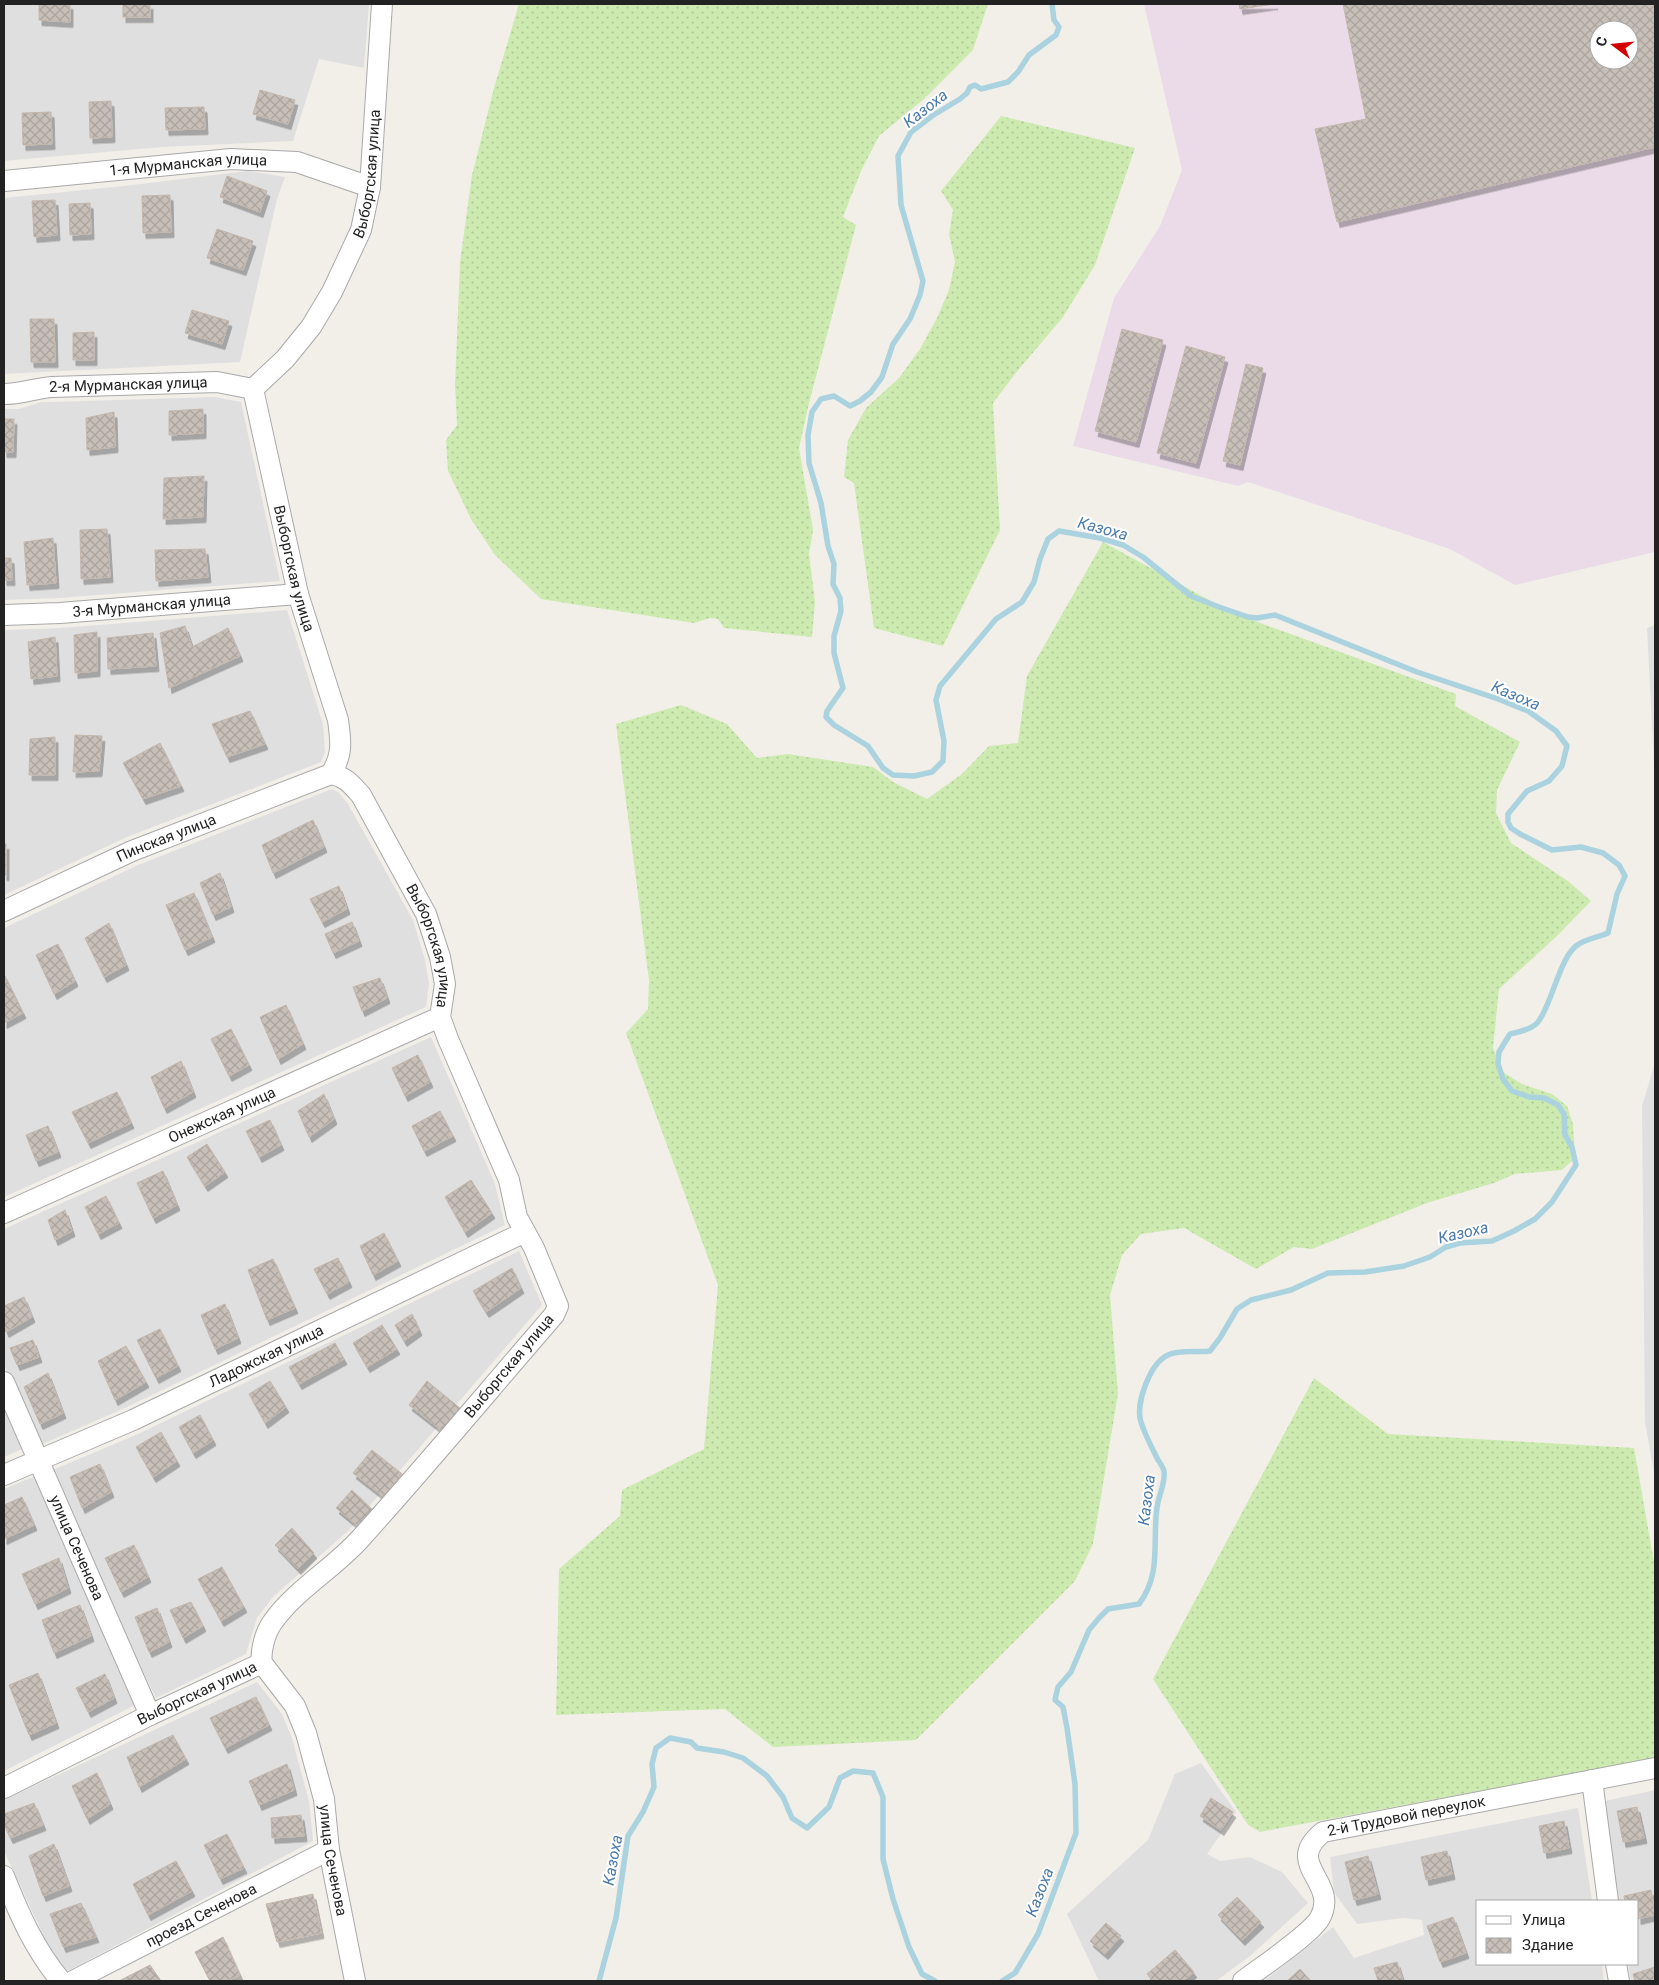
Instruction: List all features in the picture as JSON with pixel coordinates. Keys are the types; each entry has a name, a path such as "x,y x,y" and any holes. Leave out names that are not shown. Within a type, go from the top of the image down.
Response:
{"street":[{"name":"Выборгская улица","path":"4,1788 150,1714 262,1663 261,1655 270,1625 285,1606 358,1541 554,1315 558,1306 534,1248 517,1217 509,1180 440,1017 445,984 440,957 426,914 361,795 348,780 342,776 331,774 340,754 338,720 298,594 253,390 285,359 311,327 332,292 361,230 370,187 382,4"},
{"name":"1-я Мурманская улица","path":"4,181 232,159 297,162 370,187"},
{"name":"2-я Мурманская улица","path":"4,394 16,394 45,387 217,382 253,390"},
{"name":"3-я Мурманская улица","path":"4,615 60,613 298,594"},
{"name":"Пинская улица","path":"4,911 132,851 331,774"},
{"name":"Онежская улица","path":"4,1213 440,1017"},
{"name":"Ладожская улица","path":"4,1476 133,1420 525,1232"},
{"name":"улица Сеченова","path":"4,1382 150,1714"},
{"name":"улица Сеченова","path":"262,1663 295,1706 306,1733 324,1798 330,1850 355,1981"},
{"name":"2-й Трудовой переулок","path":"1243,1981 1305,1933 1319,1918 1324,1905 1322,1887 1308,1864 1307,1853 1312,1841 1323,1832 1655,1768"},
{"path":"1592,1780 1608,1900"},
{"name":"проезд Сеченова","path":"73,1981 330,1850"},
{"path":"4,1876 24,1926 50,1968 61,1981"},
{"path":"1616,1965 1619,1981"}],"shaded area":[{"path":"4,4 369,4 364,68 319,59 293,141 162,147 4,161"},
{"path":"1144,4 1655,4 1655,552 1515,585 1450,549 1248,482 1238,486 1073,446 1114,298 1160,226 1182,170"},
{"path":"247,171 285,177 277,199 240,362 4,374 4,198"},
{"path":"215,397 241,402 280,581 60,598 4,600 4,409 19,409 42,402"},
{"path":"287,610 323,724 325,752 321,762 127,837 4,895 4,630 61,628"},
{"path":"1655,625 1655,785 1647,628"},
{"path":"332,789 338,792 348,804 413,920 425,960 429,984 426,1007 4,1197 4,928 138,865"},
{"path":"431,1037 495,1184 505,1225 127,1407 38,1446 4,1364 4,1229"},
{"path":"1655,1063 1655,1479 1645,1422 1642,1106"},
{"path":"519,1251 542,1305 348,1531 273,1597 257,1618 246,1654 156,1698 48,1472 138,1434"},
{"path":"4,1408 22,1449 4,1457"},
{"path":"35,1476 139,1703 4,1771 4,1489"},
{"path":"257,1682 282,1714 292,1738 309,1801 313,1841 64,1973 54,1958 4,1851 4,1800"},
{"path":"1201,1763 1236,1812 1207,1854 1220,1861 1250,1857 1282,1872 1308,1903 1250,1956 1216,1981 1099,1981 1067,1914 1148,1840 1175,1774"},
{"path":"1655,1790 1655,1981 1631,1981 1628,1965 1639,1965 1639,1900 1619,1900 1605,1801"},
{"path":"1578,1808 1592,1900 1476,1900 1476,1965 1602,1965 1604,1981 1264,1981 1333,1927 1354,1958 1424,1935 1422,1920 1403,1918 1357,1924 1334,1892 1330,1857"}],"green space":[{"path":"519,4 988,4 973,50 924,99 879,136 861,171 843,217 856,225 799,448 813,530 809,554 815,602 812,637 724,628 718,619 710,618 694,623 541,599 495,555 471,519 448,471 446,440 457,425 455,385 460,262 472,175 494,88"},
{"path":"1001,116 1135,148 1095,265 1063,317 993,403 1000,530 943,646 874,628 854,483 844,477 848,440 866,408 899,378 920,349 937,318 949,290 955,262 949,234 953,210 941,191"},
{"path":"1103,542 1233,613 1456,694 1455,706 1520,742 1497,790 1496,813 1511,843 1568,881 1591,901 1557,936 1499,989 1493,1048 1503,1072 1522,1084 1552,1094 1567,1106 1573,1124 1575,1158 1562,1170 1515,1174 1494,1183 1427,1203 1312,1249 1294,1247 1256,1269 1184,1228 1141,1234 1122,1255 1110,1295 1118,1394 1093,1544 1075,1581 916,1740 773,1747 725,1709 556,1715 559,1569 620,1516 622,1490 704,1449 718,1285 626,1033 648,1009 649,980 616,724 681,705 727,724 757,758 788,754 873,767 893,782 927,799 962,774 989,746 1018,743 1027,676"},
{"path":"1314,1378 1388,1434 1634,1448 1655,1568 1655,1758 1260,1832 1248,1825 1153,1679"}],"building":[{"path":"39,4 70,4 70,22 39,20"},
{"path":"123,4 150,4 150,17 123,17"},
{"path":"1239,4 1275,4 1240,9"},
{"path":"1343,4 1655,4 1655,147 1337,222 1315,129 1366,119"},
{"path":"260,90 295,100 288,124 253,114"},
{"path":"111,101 112,137 90,138 89,102"},
{"path":"204,107 205,129 166,130 165,108"},
{"path":"51,112 52,144 23,145 22,113"},
{"path":"227,176 267,191 260,212 220,197"},
{"path":"170,195 171,232 143,233 142,196"},
{"path":"55,200 57,235 34,237 32,201"},
{"path":"90,203 91,234 70,235 69,204"},
{"path":"217,229 253,241 243,270 207,258"},
{"path":"192,310 229,321 222,344 185,333"},
{"path":"30,319 54,319 55,362 31,362"},
{"path":"1122,329 1163,340 1136,442 1095,431"},
{"path":"94,332 94,360 73,360 73,333"},
{"path":"1186,346 1225,357 1196,463 1157,453"},
{"path":"1246,364 1263,368 1240,465 1223,461"},
{"path":"203,409 203,433 169,435 169,411"},
{"path":"114,412 115,447 87,450 86,418"},
{"path":"4,419 14,419 13,452 4,452"},
{"path":"204,476 203,517 163,519 164,478"},
{"path":"107,529 110,577 81,579 80,530"},
{"path":"53,538 56,583 27,585 24,542"},
{"path":"205,549 208,577 156,581 155,550"},
{"path":"4,558 11,558 12,580 4,580"},
{"path":"185,626 192,647 228,628 240,656 169,688 160,633"},
{"path":"97,632 97,671 75,673 74,635"},
{"path":"153,633 156,666 108,669 107,638"},
{"path":"55,637 57,676 31,679 28,642"},
{"path":"250,711 265,744 227,757 212,724"},
{"path":"75,735 102,736 99,771 73,772"},
{"path":"55,737 55,775 29,775 30,739"},
{"path":"160,743 181,786 143,799 123,763"},
{"path":"313,820 324,847 273,873 262,845"},
{"path":"4,844 6,844 6,875 4,875"},
{"path":"220,873 231,907 213,915 200,883"},
{"path":"339,886 347,909 322,922 310,899"},
{"path":"194,893 212,937 185,950 166,905"},
{"path":"352,922 359,941 333,953 325,934"},
{"path":"109,923 126,965 104,977 85,938"},
{"path":"58,944 75,981 54,994 36,955"},
{"path":"4,974 23,1013 4,1023"},
{"path":"380,978 387,998 362,1011 353,987"},
{"path":"286,1005 303,1044 278,1059 260,1017"},
{"path":"231,1029 249,1065 229,1076 211,1039"},
{"path":"418,1055 430,1082 405,1096 392,1068"},
{"path":"181,1061 193,1092 164,1108 151,1077"},
{"path":"117,1092 131,1123 88,1143 72,1112"},
{"path":"324,1094 334,1119 309,1137 298,1111"},
{"path":"440,1111 453,1136 424,1151 412,1126"},
{"path":"270,1120 281,1145 259,1157 246,1131"},
{"path":"48,1126 58,1152 36,1161 26,1135"},
{"path":"207,1144 225,1172 205,1186 187,1157"},
{"path":"163,1171 177,1205 153,1218 137,1183"},
{"path":"471,1180 492,1213 465,1232 445,1197"},
{"path":"106,1196 119,1223 98,1234 85,1207"},
{"path":"65,1210 72,1231 55,1240 48,1220"},
{"path":"384,1233 398,1261 373,1275 360,1246"},
{"path":"338,1258 349,1282 327,1294 314,1269"},
{"path":"273,1259 295,1308 267,1320 248,1270"},
{"path":"512,1268 521,1288 486,1312 473,1291"},
{"path":"24,1297 32,1317 6,1332 4,1327 4,1306"},
{"path":"225,1304 238,1338 215,1349 201,1315"},
{"path":"412,1314 419,1330 404,1341 395,1325"},
{"path":"382,1325 397,1349 367,1367 353,1343"},
{"path":"160,1329 178,1366 156,1378 137,1340"},
{"path":"33,1340 39,1357 17,1365 10,1348"},
{"path":"335,1343 344,1359 299,1384 289,1367"},
{"path":"126,1346 146,1382 115,1400 98,1361"},
{"path":"48,1373 63,1413 40,1424 24,1387"},
{"path":"270,1381 286,1407 265,1423 249,1394"},
{"path":"427,1381 461,1409 441,1430 409,1405"},
{"path":"200,1415 213,1440 193,1453 179,1427"},
{"path":"161,1432 177,1461 153,1477 136,1447"},
{"path":"372,1450 406,1477 385,1498 353,1473"},
{"path":"100,1464 111,1492 82,1508 70,1477"},
{"path":"352,1490 375,1512 359,1527 336,1508"},
{"path":"22,1497 34,1525 4,1539 4,1505"},
{"path":"292,1528 314,1553 298,1569 275,1545"},
{"path":"134,1545 148,1577 121,1592 105,1558"},
{"path":"59,1558 68,1588 35,1604 22,1574"},
{"path":"222,1567 244,1607 221,1621 198,1579"},
{"path":"191,1602 203,1626 183,1638 170,1610"},
{"path":"80,1605 91,1636 54,1653 42,1620"},
{"path":"157,1608 169,1642 149,1652 135,1617"},
{"path":"38,1673 56,1723 29,1735 9,1685"},
{"path":"105,1674 114,1698 88,1712 76,1688"},
{"path":"256,1697 269,1725 225,1748 210,1718"},
{"path":"173,1735 186,1759 139,1787 127,1757"},
{"path":"287,1764 294,1790 259,1805 249,1781"},
{"path":"97,1773 110,1804 87,1819 72,1786"},
{"path":"1211,1798 1233,1812 1221,1830 1200,1816"},
{"path":"34,1803 43,1825 10,1838 4,1824 4,1814"},
{"path":"1637,1807 1644,1838 1623,1842 1617,1811"},
{"path":"301,1815 304,1836 272,1838 271,1818"},
{"path":"1564,1821 1569,1848 1544,1853 1539,1826"},
{"path":"227,1834 244,1868 220,1879 204,1845"},
{"path":"54,1844 69,1886 43,1896 29,1856"},
{"path":"1447,1851 1452,1874 1426,1880 1421,1857"},
{"path":"1368,1856 1378,1894 1354,1900 1345,1862"},
{"path":"176,1861 192,1891 148,1915 133,1884"},
{"path":"1651,1890 1655,1915 1639,1919 1639,1900 1625,1900 1624,1896"},
{"path":"313,1894 321,1933 277,1942 266,1904"},
{"path":"1237,1897 1261,1922 1242,1940 1218,1915"},
{"path":"81,1903 96,1937 63,1947 50,1914"},
{"path":"1453,1917 1466,1953 1440,1962 1427,1926"},
{"path":"1106,1923 1121,1936 1105,1954 1090,1941"},
{"path":"223,1937 240,1975 227,1981 210,1981 195,1952"},
{"path":"1175,1950 1194,1972 1183,1981 1153,1981 1147,1974"},
{"path":"1397,1962 1403,1981 1378,1981 1374,1968"},
{"path":"150,1965 161,1981 119,1981"},
{"path":"1655,1967 1655,1981 1635,1981 1633,1974"},
{"path":"1300,1969 1311,1981 1287,1981"}],"waterway":[{"name":"Казоха","path":"1002,1981 1015,1973 1038,1934 1076,1833 1075,1784 1063,1707 1055,1700 1058,1687 1071,1672 1089,1630 1099,1618 1108,1609 1139,1604 1151,1581 1155,1558 1157,1508 1163,1485 1164,1471 1144,1432 1141,1422 1140,1405 1142,1395 1155,1366 1161,1359 1173,1353 1210,1351 1237,1309 1251,1300 1291,1290 1328,1273 1365,1272 1404,1266 1430,1257 1446,1247 1460,1243 1492,1241 1535,1219 1552,1202 1576,1165 1572,1147 1565,1135 1564,1114 1558,1105 1544,1098 1529,1097 1512,1091 1503,1079 1498,1064 1499,1052 1510,1034 1529,1028 1538,1022 1548,1004 1561,969 1572,950 1582,942 1608,933 1617,894 1625,876 1619,865 1603,853 1581,847 1552,850 1511,828 1508,822 1508,814 1527,791 1549,781 1562,766 1567,746 1556,731 1528,711 1417,672 1275,615 1257,618 1248,617 1191,596 1143,557 1123,545 1100,538 1059,531 1048,539 1034,582 1022,602 996,619 940,686 936,700 944,741 943,761 932,772 914,776 893,775 883,768 868,746 834,725 826,717 827,711 843,688 834,653 834,636 841,611 840,598 833,584 834,564 828,546 821,503 809,463 808,435 812,412 821,399 834,396 850,406 871,392 882,377 893,344 910,319 920,295 923,281 901,205 898,156 911,132 932,116 960,99 967,93 970,87 975,85 981,89 1008,82 1018,72 1029,55 1056,35 1059,27 1054,20 1052,4"},
{"name":"Казоха","path":"599,1981 616,1918 628,1836 643,1812 654,1787 652,1764 656,1748 670,1738 691,1742 697,1748 724,1752 743,1758 767,1776 783,1797 792,1818 807,1828 829,1807 840,1778 853,1771 873,1773 883,1797 883,1859 893,1899 909,1947 922,1974 935,1981"}]}
